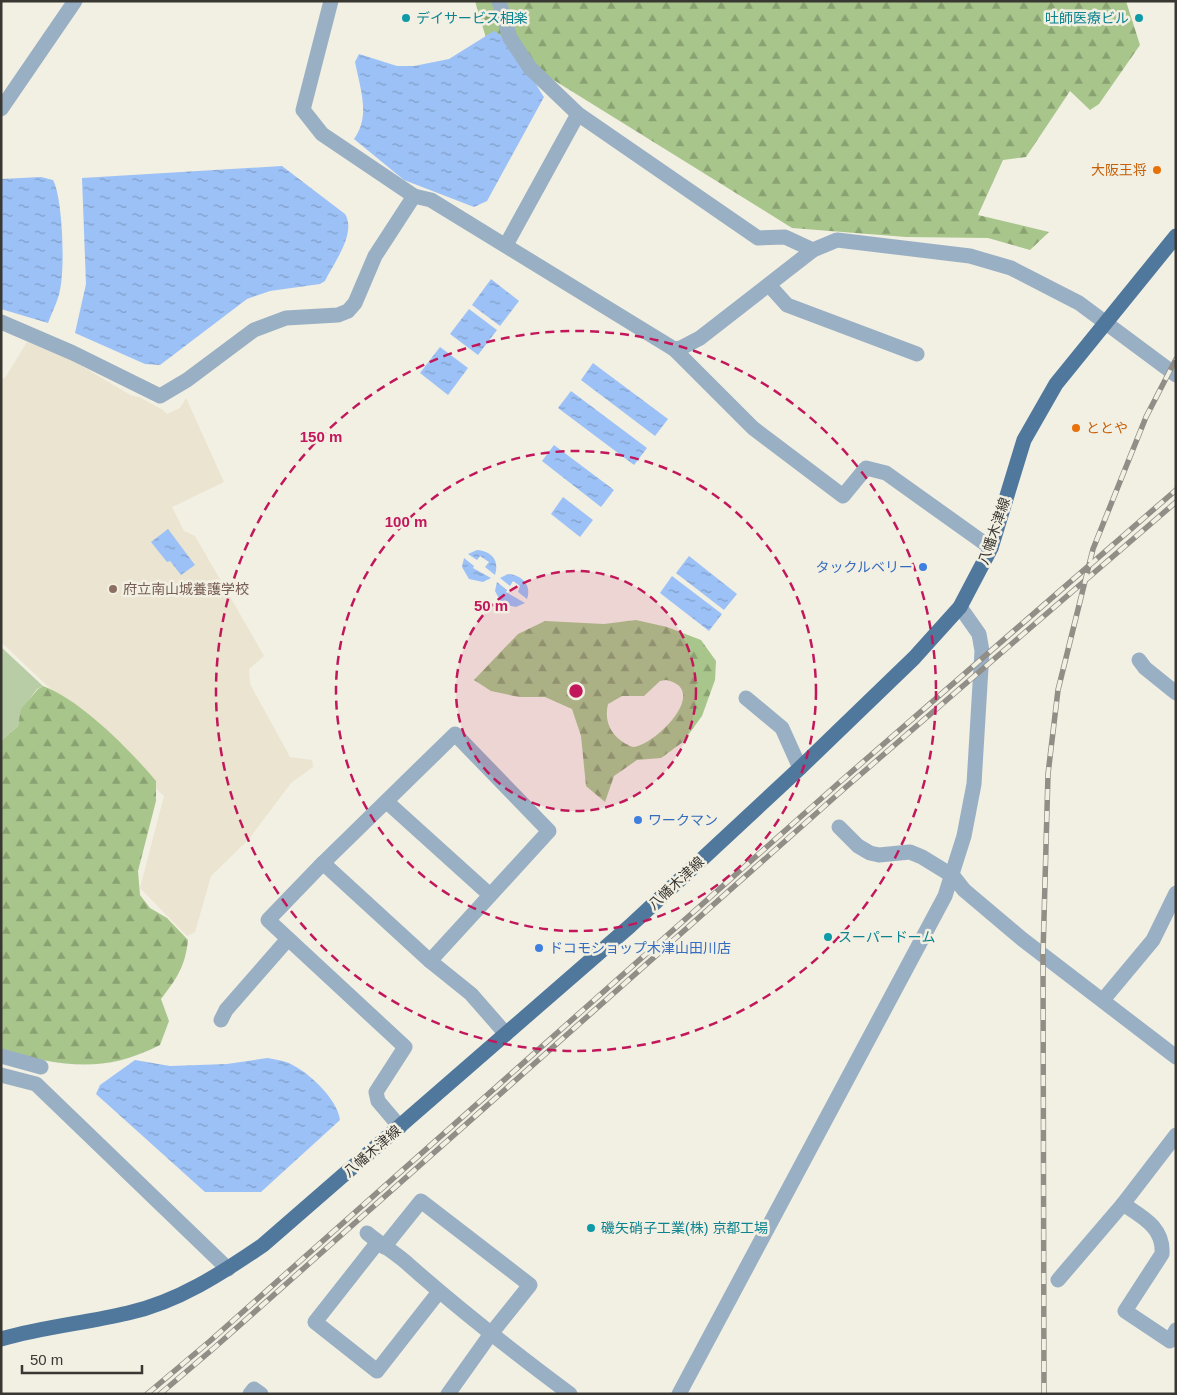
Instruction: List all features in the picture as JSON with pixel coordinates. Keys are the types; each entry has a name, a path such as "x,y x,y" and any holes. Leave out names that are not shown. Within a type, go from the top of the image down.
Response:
{"main road":[{"name":"八幡木津線","path":"1,1339 29,1331 130,1313 185,1292 228,1269 263,1244 630,926 800,768 914,658 960,607 991,548 1024,440 1056,384 1176,236"}],"street":[{"path":"1,110 75,1"},
{"path":"331,1 304,110 322,134 414,196 431,200 674,349 753,428 842,496 866,468 886,473 991,548"},
{"path":"499,1 510,38 530,68 578,114 758,238 784,237 813,250"},
{"path":"506,245 578,114"},
{"path":"1,322 73,353 160,396 187,380 254,330 286,318 338,315 348,311 355,303 375,256 414,196"},
{"path":"674,349 681,348 700,338 813,250 837,240 970,256 1011,268 1080,303 1176,375"},
{"path":"769,285 787,305 917,354"},
{"path":"679,1394 898,986 945,896 953,876 974,784 982,651 979,634 960,607"},
{"path":"1139,660 1145,668 1176,693"},
{"path":"746,698 782,728 800,768"},
{"path":"400,1127 378,1101 376,1092 405,1047 268,920 323,863 455,734 549,831 430,961"},
{"path":"387,802 490,895"},
{"path":"839,827 858,846 870,853 879,855 910,852 953,876 964,890 1022,939 1176,1057"},
{"path":"323,863 430,961 471,994 506,1034"},
{"path":"1103,1000 1153,940 1176,893"},
{"path":"221,1020 226,1010 288,939"},
{"path":"1,1056 41,1067"},
{"path":"1,1074 36,1084 228,1269"},
{"path":"1058,1280 1123,1204 1176,1135"},
{"path":"438,1293 377,1370 315,1322 376,1241 421,1201 530,1285 490,1335 448,1394"},
{"path":"1123,1204 1149,1220 1161,1238 1162,1246 1162,1254 1125,1311 1170,1341 1176,1330"},
{"path":"376,1241 408,1264 438,1293 490,1335 570,1394"},
{"path":"250,1394 254,1389 261,1394"}],"shaded area":[{"name":"府立南山城養護学校","path":"27,342 68,358 132,396 139,397 167,414 180,408 186,398 224,482 172,507 184,531 195,536 264,656 249,669 250,684 290,757 312,760 313,767 291,783 248,840 211,876 195,932 187,936 140,888 164,796 1,642 1,379 5,378"}],"green space":[{"path":"475,1 1126,1 1140,45 1099,104 1090,110 1070,91 1026,157 1003,160 978,215 1049,232 1030,250 988,238 906,237 792,228 486,38"},
{"path":"636,620 667,627 701,640 716,661 715,680 702,716 683,742 661,758 637,760 614,776 605,802 586,786 581,736 572,709 545,697 519,697 491,691 474,680 518,634 545,621 604,624","holes":["666,680 678,685 683,694 681,705 675,716 654,737 643,744 633,747 615,736 607,718 608,704 622,696 644,696 660,681"]},
{"path":"1,647 43,686 37,689 22,709 18,726 1,741"},
{"path":"43,686 73,702 89,714 133,755 156,781 156,801 138,871 140,895 150,908 167,918 188,940 185,958 179,972 161,999 169,1021 160,1045 119,1061 100,1064 63,1063 1,1051 1,741 18,726 21,709 38,689"}],"water":[{"path":"494,31 514,50 544,97 487,201 474,207 404,180 354,139 362,121 363,111 355,62 359,54 397,66 414,66 449,59"},
{"path":"282,166 345,214 348,222 346,239 325,281 320,284 270,291 247,299 160,365 145,364 75,333 86,284 82,178"},
{"path":"41,177 53,180 59,202 62,234 62,280 48,323 1,309 1,179"},
{"path":"491,279 519,301 500,326 472,305"},
{"path":"469,309 497,330 478,355 450,334"},
{"path":"440,347 468,368 448,395 420,373"},
{"path":"593,363 668,419 655,436 581,380"},
{"path":"571,391 647,448 634,465 558,408"},
{"path":"554,445 614,490 601,507 542,461"},
{"path":"563,497 593,520 580,537 551,514"},
{"path":"168,529 195,565 181,575 170,561 167,562 151,542"},
{"path":"477,550 486,552 493,557 496,565 495,575 485,567 489,562 480,556 477,560 468,554"},
{"path":"689,556 737,594 724,610 676,573"},
{"path":"464,558 474,566 473,568 491,578 483,582 469,579 462,567"},
{"path":"508,574 518,576 525,582 528,589 527,599 518,592 520,586 513,581 510,586 500,578"},
{"path":"672,576 722,614 709,631 660,593"},
{"path":"497,582 507,590 506,592 525,603 516,607 502,604 495,591"},
{"path":"267,1058 286,1062 303,1071 320,1086 334,1103 340,1120 261,1192 205,1192 96,1094 100,1085 135,1060 170,1066 227,1064"}],"railway":[{"path":"1044,1394 1043,954 1048,774 1058,690 1093,549 1146,417 1176,359"},
{"path":"147,1394 210,1341 841,781 1176,490"},
{"path":"160,1394 846,787 1176,502"}],"place":[{"name":"デイサービス相楽","path":"406,18"},
{"name":"吐師医療ビル","path":"1139,18"},
{"name":"大阪王将","path":"1157,170"},
{"name":"ととや","path":"1076,428"},
{"name":"タックルベリー","path":"923,567"},
{"name":"府立南山城養護学校","path":"113,589"},
{"name":"ワークマン","path":"638,820"},
{"name":"スーパードーム","path":"828,937"},
{"name":"ドコモショップ木津山田川店","path":"539,948"},
{"name":"磯矢硝子工業(株) 京都工場","path":"591,1228"}]}
